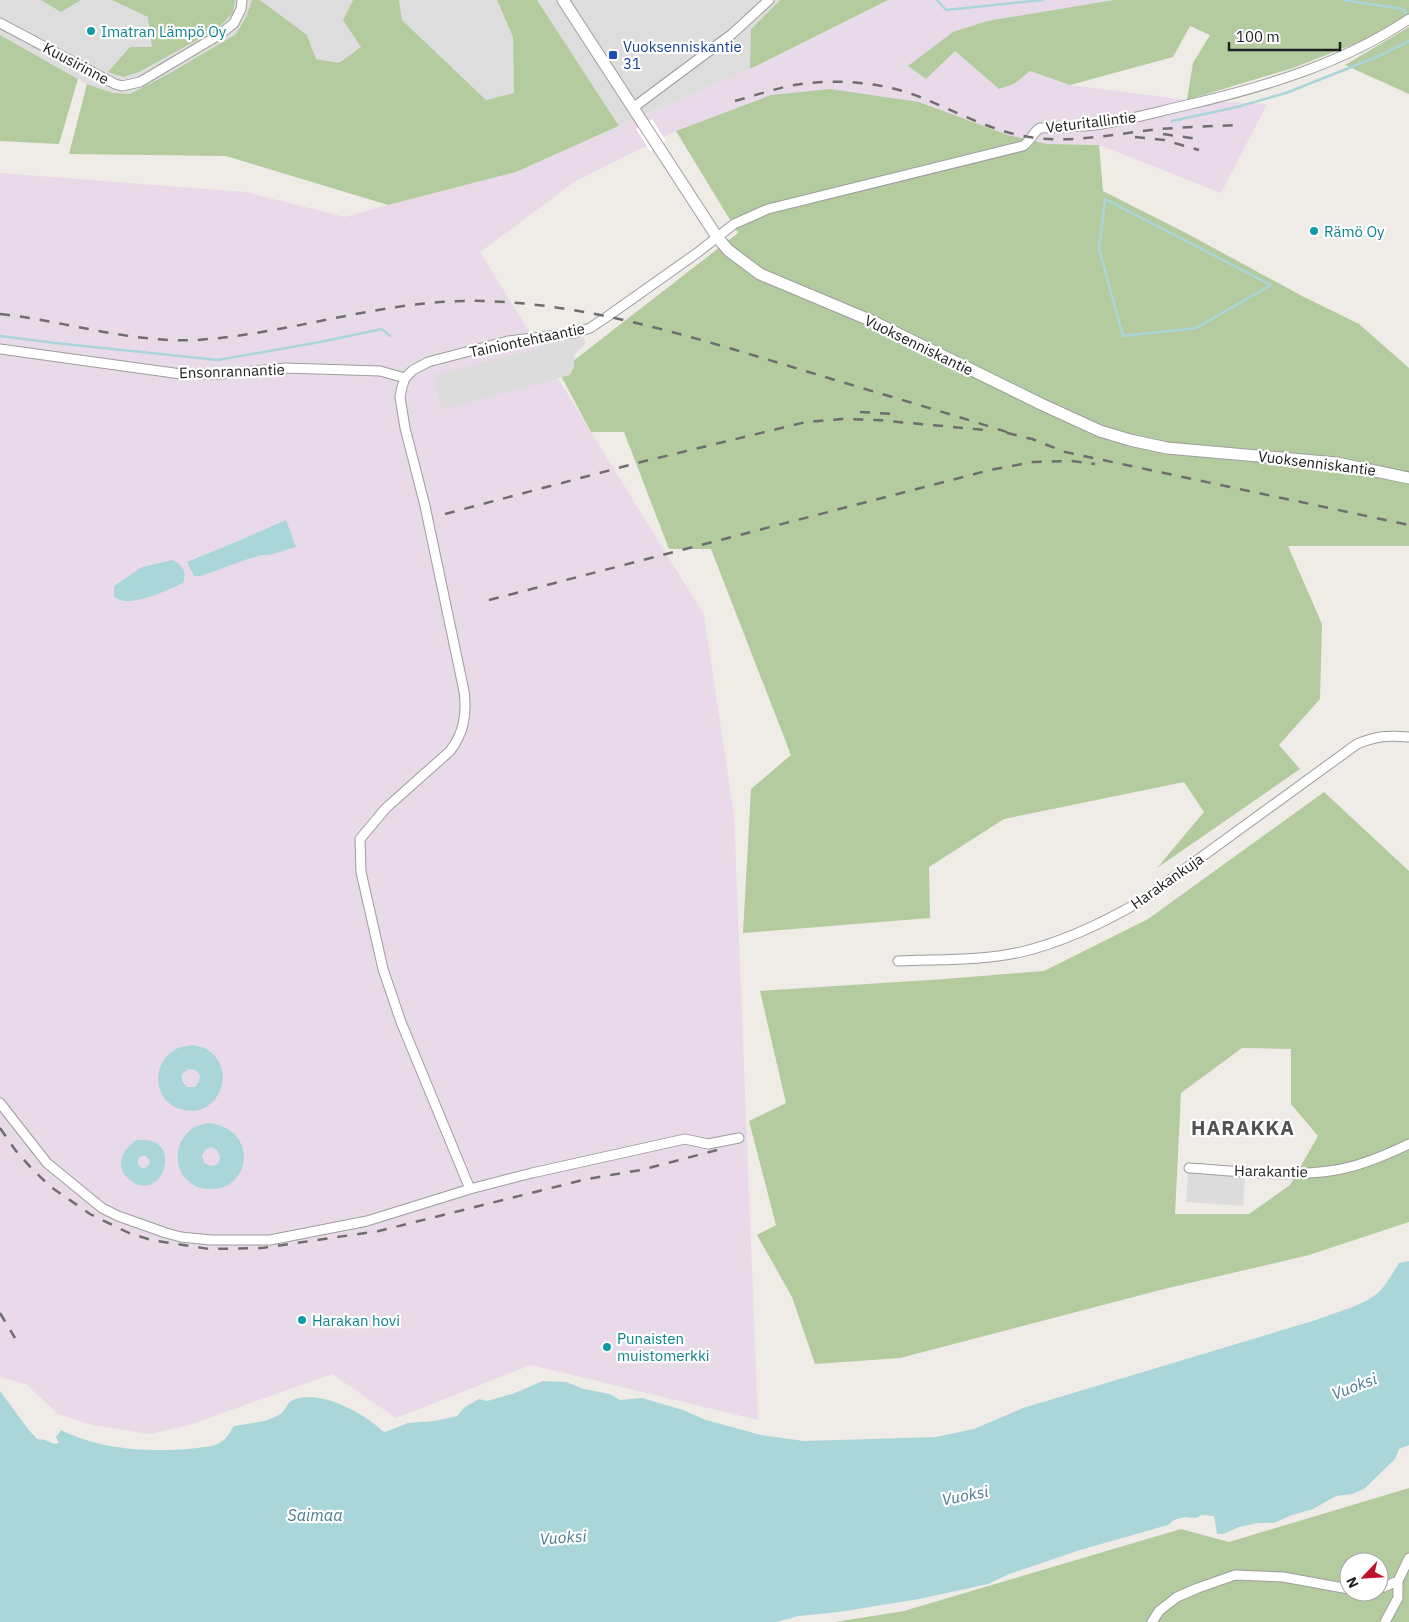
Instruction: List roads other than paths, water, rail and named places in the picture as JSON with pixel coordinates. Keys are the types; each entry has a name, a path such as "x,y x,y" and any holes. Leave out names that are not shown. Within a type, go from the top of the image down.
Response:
{"street":[{"name":"Kuusirinne","path":"0,23 122,86 140,82 227,29 238,16 242,0"},
{"name":"Vuoksenniskantie","path":"564,0 717,237 728,250 760,274 872,321 1100,431 1167,448 1337,463 1409,478"},
{"path":"634,107 732,34 769,0"},
{"name":"Veturitallintie","path":"717,237 734,224 754,214 784,204 1023,146 1040,128 1094,125 1131,118 1268,83 1340,57 1388,33 1409,19"},
{"name":"Tainiontehtaantie","path":"406,378 413,370 428,362 508,341 574,333 590,328 717,237"},
{"name":"Ensonrannantie","path":"0,349 181,374 221,374 284,368 380,371 406,378"},
{"path":"406,378 400,397 464,691 464,724 459,740 450,751 386,808 360,839 361,872 383,970 401,1022 470,1189"},
{"name":"Harakankuja","path":"898,961 992,956 1019,952 1076,934 1107,920 1141,901 1357,744 1372,738 1391,735 1409,737"},
{"path":"0,1103 47,1163 102,1208 118,1216 166,1233 181,1237 211,1240 270,1240 367,1221 470,1189 532,1173 685,1140 708,1144 739,1138"},
{"name":"Harakantie","path":"1189,1168 1294,1174 1337,1170 1364,1162 1409,1144"},
{"path":"1385,1622 1398,1598 1398,1581 1409,1558"},
{"path":"1152,1622 1159,1611 1177,1597 1235,1575 1283,1577 1339,1587"},
{"path":"1389,1585 1398,1581"}],"water":[{"path":"286,520 296,547 269,555 261,555 201,576 194,576 187,562"},
{"path":"172,560 183,569 185,575 183,583 139,600 124,601 114,597 114,586 142,567"},
{"path":"193,1045 206,1049 217,1059 222,1070 223,1081 213,1101 204,1108 193,1111 174,1107 169,1103 161,1092 158,1079 163,1061 172,1051","holes":["188,1069 195,1070 200,1075 199,1082 195,1087 187,1087 182,1081 182,1074"]},
{"path":"208,1123 224,1127 236,1136 242,1146 244,1158 241,1170 235,1180 224,1187 210,1189 191,1184 181,1172 178,1158 178,1150 181,1143 190,1130","holes":["211,1147 217,1150 220,1157 218,1164 211,1166 204,1163 202,1156 205,1150"]},
{"path":"137,1140 152,1141 162,1148 165,1157 164,1168 152,1184 142,1186 130,1180 122,1170 121,1164 124,1153","holes":["141,1156 146,1156 150,1161 149,1165 145,1168 139,1166 138,1159"]},
{"path":"1409,1261 1409,1445 1399,1449 1395,1459 1364,1489 1352,1494 1336,1496 1313,1509 1274,1523 1258,1523 1239,1527 1223,1534 1217,1534 1214,1516 1185,1517 1174,1520 1168,1525 1080,1550 1009,1574 988,1584 919,1599 839,1612 799,1616 776,1622 0,1622 0,1391 37,1439 54,1444 59,1443 56,1437 61,1430 93,1442 145,1450 180,1449 214,1445 224,1440 234,1426 271,1419 282,1413 291,1401 300,1398 311,1397 345,1406 385,1432 408,1423 435,1421 457,1416 465,1407 479,1399 487,1401 512,1394 543,1381 566,1382 584,1389 610,1394 620,1400 642,1398 683,1410 706,1420 761,1435 804,1441 936,1437 974,1429 1023,1408 1351,1308 1375,1295 1384,1287 1399,1263"}],"waterway":[{"path":"937,0 946,10 1043,0"},
{"path":"1343,0 1403,9 1409,18"},
{"path":"1172,121 1237,107 1286,93 1379,56 1409,41"},
{"path":"1105,199 1271,285 1196,328 1123,336 1099,249 1105,199"},
{"path":"0,336 218,360 382,329 390,336"}],"railway":[{"path":"735,101 789,86 822,82 855,82 889,87 920,97 1001,130 1046,139 1079,139 1161,129 1240,125"},
{"path":"1163,134 1198,139"},
{"path":"1135,137 1164,140 1199,150"},
{"path":"0,314 122,335 171,340 196,340 268,331 375,310 411,305 484,301 523,303 600,315 676,333 1013,434"},
{"path":"860,412 895,414"},
{"path":"445,514 637,463 806,422 842,419 877,420 985,430"},
{"path":"1007,433 1032,439 1065,452 1409,525"},
{"path":"489,600 990,470 1033,462 1072,461 1095,464"},
{"path":"0,1128 16,1151 33,1170 51,1187 90,1214 129,1233 151,1240 209,1249 262,1248 379,1231 587,1179 641,1170 725,1148"},
{"path":"0,1313 15,1338"}],"place":[{"name":"Imatran Lämpö Oy","path":"91,31"},
{"name":"Vuoksenniskantie 31","path":"613,55"},
{"name":"Rämö Oy","path":"1314,231"},
{"name":"Harakan hovi","path":"302,1320"},
{"name":"Punaisten muistomerkki","path":"607,1347"}],"district":[{"name":"HARAKKA","path":"1243,1127"}],"water label":[{"name":"Vuoksi","path":"1354,1386"},
{"name":"Vuoksi","path":"965,1495"},
{"name":"Saimaa","path":"315,1515"},
{"name":"Vuoksi","path":"563,1537"}]}
